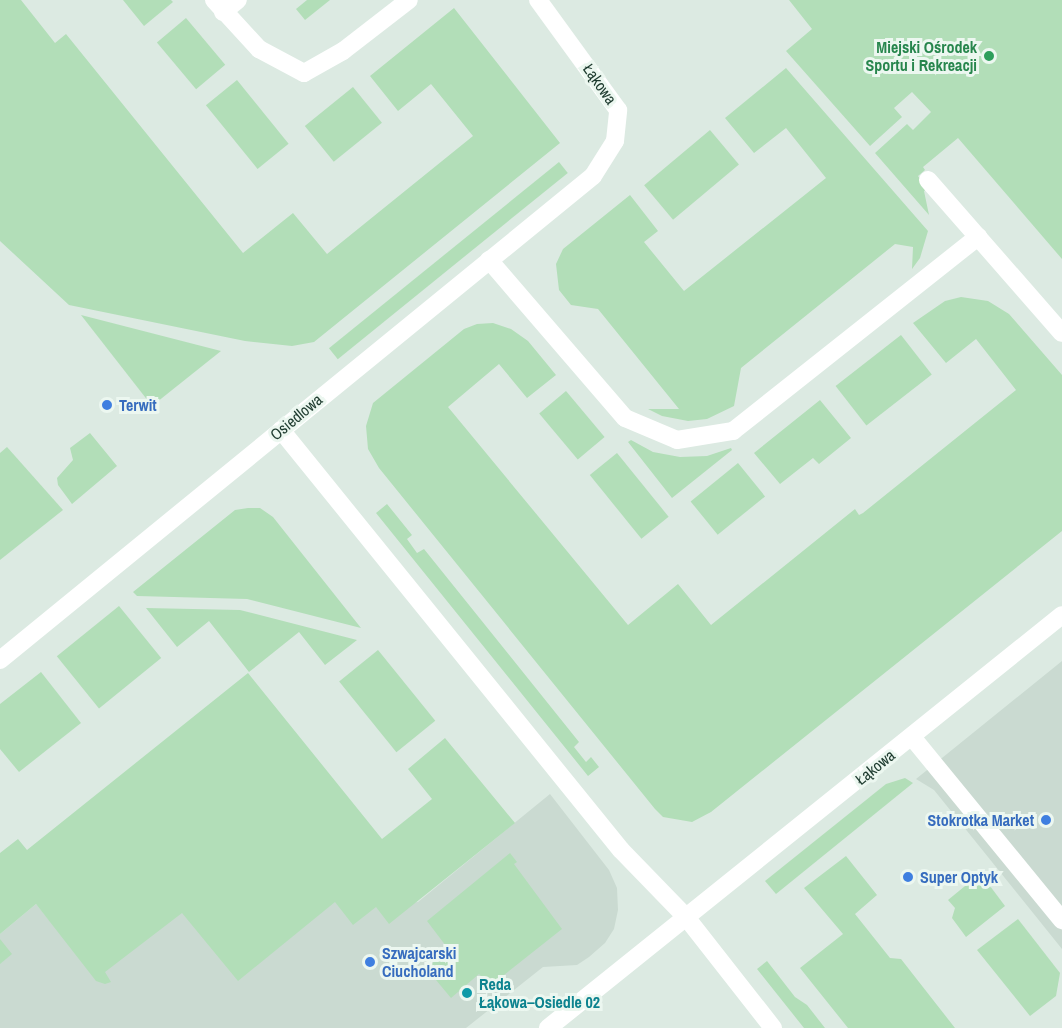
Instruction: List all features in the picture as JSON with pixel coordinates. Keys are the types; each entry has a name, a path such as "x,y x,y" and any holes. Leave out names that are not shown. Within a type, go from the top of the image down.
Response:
{"street":[{"path":"238,0 218,6 259,49 304,73 343,51 409,0"},
{"name":"Łąkowa","path":"538,0 618,110 615,141 593,176"},
{"name":"Osiedlowa","path":"0,660 593,176"},
{"path":"928,180 1062,333"},
{"path":"489,260 625,418 677,440 733,431 978,237"},
{"path":"281,430 621,850 686,917 773,1028"},
{"name":"Łąkowa","path":"548,1028 1062,615"},
{"path":"912,737 1062,920"}],"shaded area":[{"path":"1062,661 1062,949 934,790 916,779"},
{"path":"550,794 609,870 617,888 618,910 614,929 605,943 589,957 577,965 543,967 466,1028 0,1028 0,934 36,904 85,964 171,898 338,865 376,907 418,902"}],"green space":[{"path":"0,0 21,0 55,43 66,34 243,253 293,213 327,254 473,136 431,84 398,111 370,76 454,8 560,143 314,342 292,346 245,341 69,305 0,241"},
{"path":"123,0 171,0 173,2 144,26"},
{"path":"307,0 330,0 305,20 296,9"},
{"path":"789,0 1062,0 1062,259 958,138 923,167 925,170 918,176 927,189 924,191 929,215 875,153 907,124 913,130 931,112 912,92 894,108 902,117 870,146 786,51 812,29"},
{"path":"186,18 225,65 196,89 157,42"},
{"path":"786,68 928,231 920,258 912,269 913,247 895,244 741,368 734,406 707,419 688,421 662,416 648,409 679,409 598,309 571,305 559,290 556,264 563,249 630,195 658,231 644,242 684,291 826,178 786,128 754,153 725,118"},
{"path":"237,80 289,144 258,169 206,105"},
{"path":"353,87 382,123 334,162 305,126"},
{"path":"710,130 739,164 673,220 644,185"},
{"path":"559,162 568,173 338,359 329,348"},
{"path":"961,297 988,301 1009,314 1062,375 1062,531 711,812 692,822 663,817 655,809 379,468 368,449 366,426 373,403 464,329 477,324 493,323 511,329 528,341 556,375 527,398 499,364 448,407 628,625 678,584 711,625 855,509 859,515 863,513 1016,390 976,339 946,363 913,323 945,301"},
{"path":"81,315 221,351 152,406"},
{"path":"901,335 932,374 866,426 836,386"},
{"path":"566,391 605,437 578,459 539,413"},
{"path":"820,400 851,438 819,464 813,458 780,484 754,453"},
{"path":"90,433 117,466 72,504 58,485 57,478 73,460 70,448"},
{"path":"631,440 653,452 680,457 707,456 731,448 732,450 672,498 628,442"},
{"path":"7,447 63,510 0,560 0,453"},
{"path":"617,453 669,517 641,539 590,475"},
{"path":"738,463 765,496 718,535 691,501"},
{"path":"387,504 412,535 407,539 417,553 424,549 579,742 574,747 586,762 591,757 599,767 588,776 376,513"},
{"path":"260,508 273,517 361,628 247,599 137,596 133,592 235,510"},
{"path":"119,606 161,658 99,708 57,656"},
{"path":"146,608 240,610 357,640 325,665 299,632 249,672 209,621 177,647"},
{"path":"378,650 435,721 396,752 339,681"},
{"path":"41,672 81,723 19,772 0,749 0,704"},
{"path":"248,673 382,839 432,799 408,769 445,738 515,823 389,924 376,907 353,925 335,902 238,981 182,913 105,972 111,982 105,984 96,981 36,904 0,934 0,853 18,839 27,850"},
{"path":"905,778 913,783 776,894 765,881 886,784"},
{"path":"510,853 517,862 514,864 562,929 490,986 479,974 451,998 426,968 449,950 427,921"},
{"path":"846,856 877,895 855,914 890,958 901,959 955,1028 848,1028 800,968 843,934 804,888"},
{"path":"976,877 987,882 1005,906 966,937 952,918 955,908 948,900"},
{"path":"1018,919 1060,973 1056,996 1030,1016 977,950"},
{"path":"0,939 12,954 0,964"},
{"path":"767,961 795,997 807,1005 825,1028 804,1028 757,969"}],"place":[{"name":"Miejski Ośrodek Sportu i Rekreacji","path":"989,56"},
{"name":"Terwit","path":"107,405"},
{"name":"Stokrotka Market","path":"1046,820"},
{"name":"Super Optyk","path":"908,877"},
{"name":"Szwajcarski Ciucholand","path":"370,962"},
{"name":"Reda Łąkowa–Osiedle 02","path":"467,993"}]}
